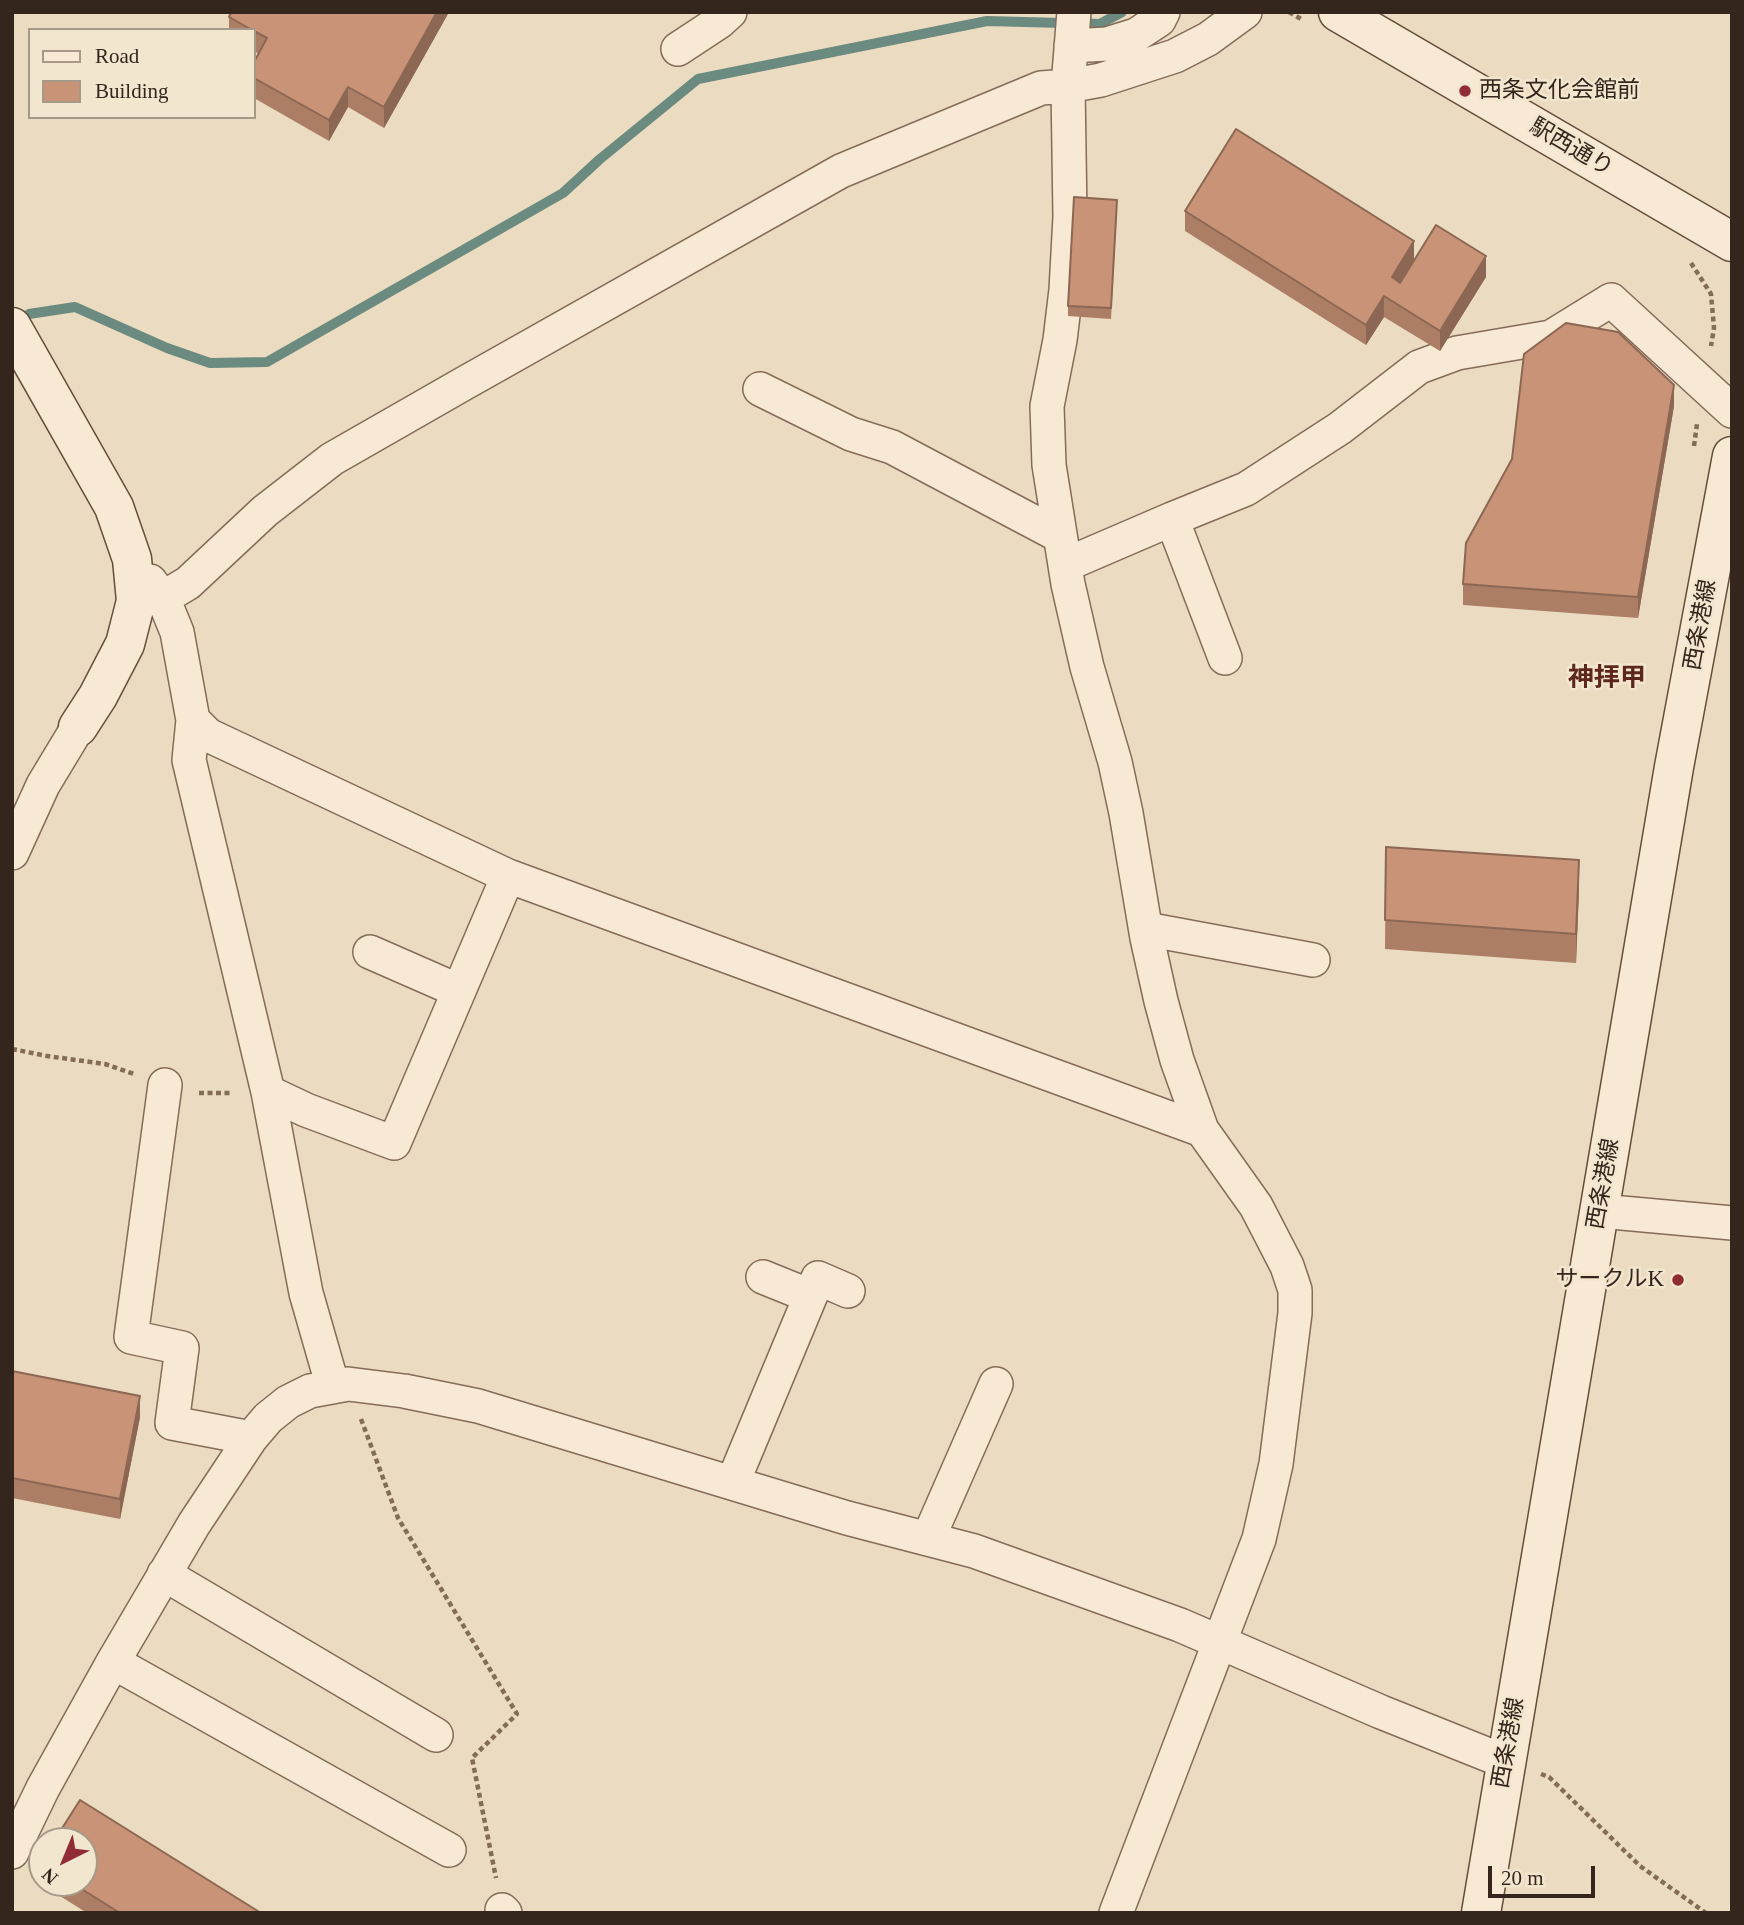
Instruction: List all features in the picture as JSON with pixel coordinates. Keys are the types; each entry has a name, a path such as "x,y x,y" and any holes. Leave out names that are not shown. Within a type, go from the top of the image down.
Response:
{"main road":[{"name":"駅西通り","path":"1338,12 1732,242"},
{"path":"12,327 114,507 132,559 136,601 125,644 98,696 78,727"},
{"name":"西条港線","path":"1480,1913 1674,767 1732,456"}],"street":[{"path":"678,49 730,12"},
{"path":"1116,1913 1259,1539 1269,1502 1293,1327 1295,1290 1287,1266 1256,1206 1202,1130 1173,1048 1146,929 1115,762 1087,667 1049,465 1047,406 1060,340 1070,217 1068,86 1073,27 1107,44 1136,35 1159,20 1163,12"},
{"path":"163,597 188,583 265,511 332,459 841,171 1041,88 1101,80 1175,56 1209,39 1245,12"},
{"path":"760,390 851,434 892,447 1063,550 1172,519 1246,489 1340,428 1419,367 1457,353 1551,337 1611,300 1732,411"},
{"path":"1172,519 1225,658"},
{"path":"132,559 163,597 177,632 193,720 190,760 268,1092 306,1293 341,1386"},
{"path":"193,720 208,734 508,876 1202,1130"},
{"path":"12,853 43,785 78,727"},
{"path":"268,1092 306,1110 394,1143 508,876"},
{"path":"1146,929 1313,960"},
{"path":"370,952 459,991"},
{"path":"164,1085 131,1337 182,1348 172,1423 251,1438"},
{"path":"1600,1211 1732,1223"},
{"path":"763,1277 810,1296"},
{"path":"733,1482 818,1278 848,1291"},
{"path":"928,1539 996,1384"},
{"path":"12,1852 43,1788 113,1662 164,1574 251,1438 268,1418 288,1402 310,1391 341,1386 404,1391 478,1406 847,1518 974,1551 1180,1625 1381,1712 1506,1762"},
{"path":"164,1574 436,1735"},
{"path":"113,1662 449,1850"}],"path":[{"path":"1289,12 1301,19"},
{"path":"1683,257 1691,263 1711,294 1714,328 1692,452"},
{"path":"341,1386 398,1518 517,1714 472,1758 504,1911"},
{"path":"1506,1762 1549,1777 1640,1866 1706,1913"}],"building":[{"path":"231,12 437,12 384,107 348,87 329,120 256,79 256,58 267,38 256,32 256,28 248,28 229,17"},
{"path":"1236,129 1414,241 1392,277 1400,283 1436,225 1486,256 1440,331 1384,296 1366,325 1185,211"},
{"path":"1074,197 1117,200 1111,308 1068,306"},
{"path":"1566,323 1618,332 1674,385 1638,597 1463,584 1466,543 1512,459 1524,354"},
{"path":"1386,847 1579,860 1576,934 1385,920"},
{"path":"12,1371 140,1396 120,1499 12,1478"},
{"path":"80,1800 261,1913 120,1913 94,1897 98,1897 98,1827 63,1827"}],"waterway":[{"path":"29,314 75,307 167,348 210,363 267,362 563,193 600,159 698,79 987,21 1100,24 1122,12"}],"place":[{"name":"西条文化会館前","path":"1465,91"},
{"name":"サークルK","path":"1678,1280"}],"district":[{"name":"神拝甲","path":"1607,679"}]}
